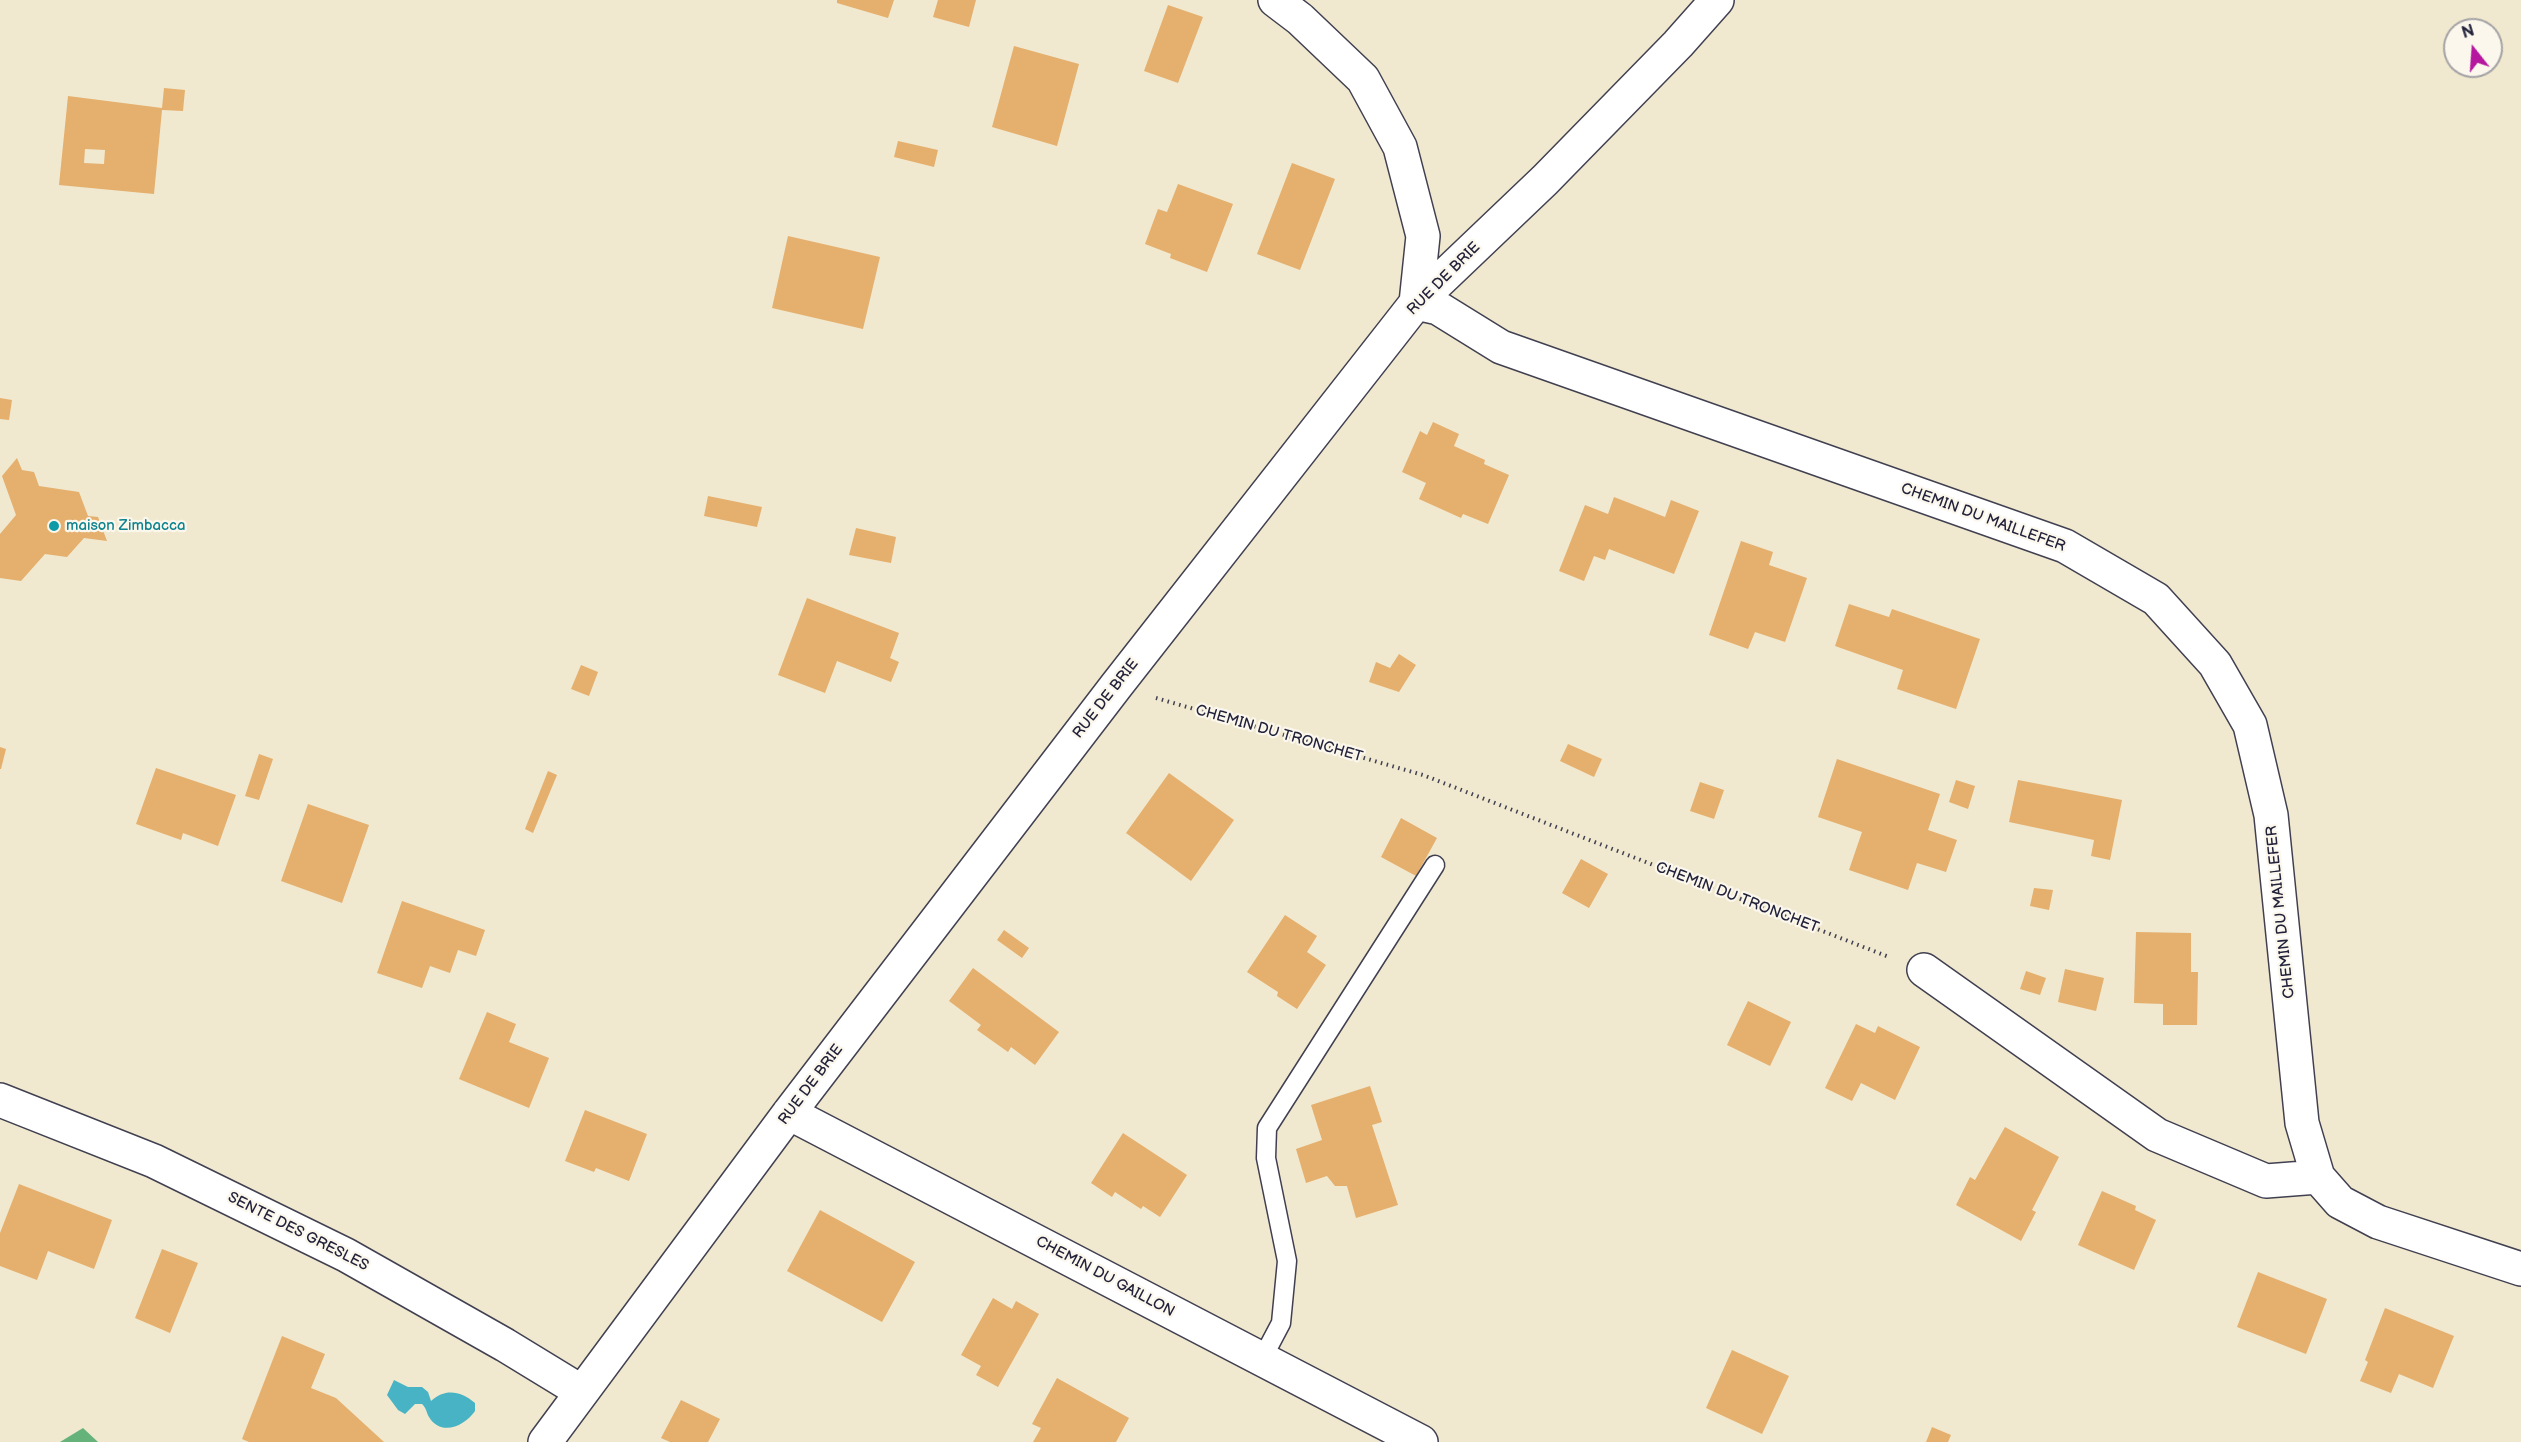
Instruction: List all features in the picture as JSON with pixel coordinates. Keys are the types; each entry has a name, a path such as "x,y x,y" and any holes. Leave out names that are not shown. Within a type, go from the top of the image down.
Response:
{"street":[{"path":"1275,0 1300,19 1363,80 1400,147 1423,236 1416,303"},
{"name":"RUE DE BRIE","path":"545,1442 789,1113 1116,686 1416,303 1545,180 1718,0"},
{"name":"CHEMIN DU MAILLEFER","path":"1416,303 1438,308 1501,347 2065,546 2156,599 2215,664 2250,725 2271,815 2302,1123 2318,1177 2340,1202 2378,1222 2521,1269"},
{"path":"1924,970 2157,1135 2266,1181 2318,1177"},
{"name":"SENTE DES GRESLES","path":"0,1100 154,1161 346,1255 505,1345 582,1392"},
{"name":"CHEMIN DU GAILLON","path":"789,1113 1421,1442"}],"lane":[{"path":"1262,1359 1281,1323 1287,1261 1266,1158 1267,1128 1435,865"}],"path":[{"name":"CHEMIN DU TRONCHET","path":"1116,686 1423,775 1924,970"}],"green space":[{"path":"83,1428 98,1442 60,1442"}],"water":[{"path":"394,1380 408,1387 422,1387 428,1392 431,1401 442,1394 459,1394 475,1403 475,1411 459,1425 446,1428 434,1423 422,1404 415,1404 405,1414 398,1410 387,1395"}],"building":[{"path":"837,0 894,0 888,18 837,3"},
{"path":"938,0 976,0 969,27 933,17"},
{"path":"1168,5 1203,17 1178,83 1144,71"},
{"path":"1014,46 1079,64 1057,146 992,127"},
{"path":"164,88 185,90 183,111 162,110 154,194 59,185 68,96 162,108","holes":["85,149 105,150 104,164 84,163"]},
{"path":"898,141 938,150 934,167 894,157"},
{"path":"1292,163 1335,179 1300,270 1257,254"},
{"path":"1178,184 1233,204 1207,272 1170,258 1171,254 1145,244 1158,209 1167,212"},
{"path":"788,236 880,257 863,329 772,308"},
{"path":"0,398 12,400 9,420 0,419"},
{"path":"1433,422 1459,434 1454,446 1485,460 1484,464 1509,475 1488,524 1463,514 1461,518 1419,499 1426,483 1402,472 1420,431 1427,435"},
{"name":"maison Zimbacca","path":"17,458 22,470 34,472 39,486 79,492 88,516 98,517 107,541 84,538 67,557 45,554 21,581 0,578 0,534 16,515 2,476"},
{"path":"708,496 762,507 757,527 704,516"},
{"path":"1614,497 1665,517 1671,500 1699,511 1674,574 1609,549 1605,560 1594,556 1584,581 1559,571 1585,505 1608,514"},
{"path":"856,528 896,537 891,563 849,555"},
{"path":"1741,541 1773,552 1769,565 1807,578 1785,642 1755,632 1748,649 1709,635"},
{"path":"807,598 899,633 890,658 899,662 891,682 837,661 825,693 778,675"},
{"path":"1849,604 1889,617 1892,609 1980,639 1956,709 1897,689 1903,670 1835,646"},
{"path":"1399,654 1416,665 1399,692 1369,682 1376,662 1390,668"},
{"path":"581,665 598,672 589,696 571,689"},
{"path":"1568,744 1602,759 1594,777 1560,761"},
{"path":"0,747 6,749 1,769 0,769"},
{"path":"259,754 273,759 259,800 245,796"},
{"path":"1837,759 1940,794 1928,830 1957,840 1946,872 1917,863 1908,890 1849,870 1862,832 1818,817"},
{"path":"156,768 236,795 218,846 183,833 181,840 136,824"},
{"path":"548,771 557,775 533,833 525,829"},
{"path":"1169,773 1234,820 1191,881 1126,833"},
{"path":"1956,780 1975,786 1968,809 1949,802"},
{"path":"2018,780 2122,800 2110,860 2091,856 2094,840 2009,822"},
{"path":"1700,782 1724,790 1714,819 1690,811"},
{"path":"308,804 369,825 342,903 281,881"},
{"path":"1401,818 1437,838 1416,876 1381,857"},
{"path":"1581,859 1608,874 1589,908 1562,893"},
{"path":"2034,888 2053,890 2049,910 2030,906"},
{"path":"402,901 485,930 476,956 458,950 450,973 430,966 422,988 377,973"},
{"path":"1285,915 1317,936 1307,952 1326,965 1297,1009 1277,996 1278,992 1247,972"},
{"path":"1004,930 1029,948 1022,958 997,940"},
{"path":"2136,932 2191,933 2191,972 2198,972 2197,1025 2163,1025 2163,1004 2134,1003"},
{"path":"973,968 1059,1032 1035,1065 1011,1047 1008,1052 977,1030 981,1025 949,1001"},
{"path":"2065,969 2104,978 2096,1011 2058,1002"},
{"path":"2026,971 2046,978 2040,995 2020,989"},
{"path":"1748,1001 1791,1022 1770,1066 1727,1045"},
{"path":"487,1012 516,1024 509,1042 549,1058 529,1108 459,1079"},
{"path":"1856,1024 1875,1033 1878,1026 1920,1047 1895,1100 1861,1083 1852,1101 1825,1088"},
{"path":"1370,1086 1382,1122 1372,1125 1398,1205 1356,1218 1347,1186 1335,1186 1327,1176 1306,1183 1296,1149 1322,1140 1311,1105"},
{"path":"585,1110 647,1134 629,1181 596,1168 594,1172 565,1161"},
{"path":"2005,1127 2059,1157 2032,1210 2036,1212 2021,1241 1956,1205 1970,1177 1975,1180"},
{"path":"1123,1133 1187,1175 1160,1217 1143,1206 1141,1209 1115,1192 1112,1197 1091,1183"},
{"path":"19,1184 112,1220 94,1269 48,1251 37,1280 0,1266 0,1233"},
{"path":"2102,1191 2136,1206 2135,1210 2156,1220 2134,1270 2078,1245"},
{"path":"820,1210 915,1262 882,1322 787,1271"},
{"path":"162,1249 198,1263 170,1333 135,1318"},
{"path":"2258,1272 2327,1299 2306,1354 2237,1327"},
{"path":"993,1298 1012,1309 1016,1301 1039,1314 998,1387 976,1375 981,1366 961,1355"},
{"path":"2385,1308 2454,1336 2433,1388 2399,1374 2391,1393 2360,1381 2368,1362 2365,1360"},
{"path":"282,1336 325,1354 311,1388 336,1398 384,1442 249,1442 242,1439"},
{"path":"1732,1350 1789,1376 1762,1434 1706,1408"},
{"path":"1057,1378 1129,1418 1116,1442 1033,1442 1041,1428 1032,1424"},
{"path":"681,1400 720,1419 708,1442 670,1442 661,1438"},
{"path":"1932,1427 1951,1435 1948,1442 1926,1442"}],"place":[{"name":"maison Zimbacca","path":"54,526"}]}
